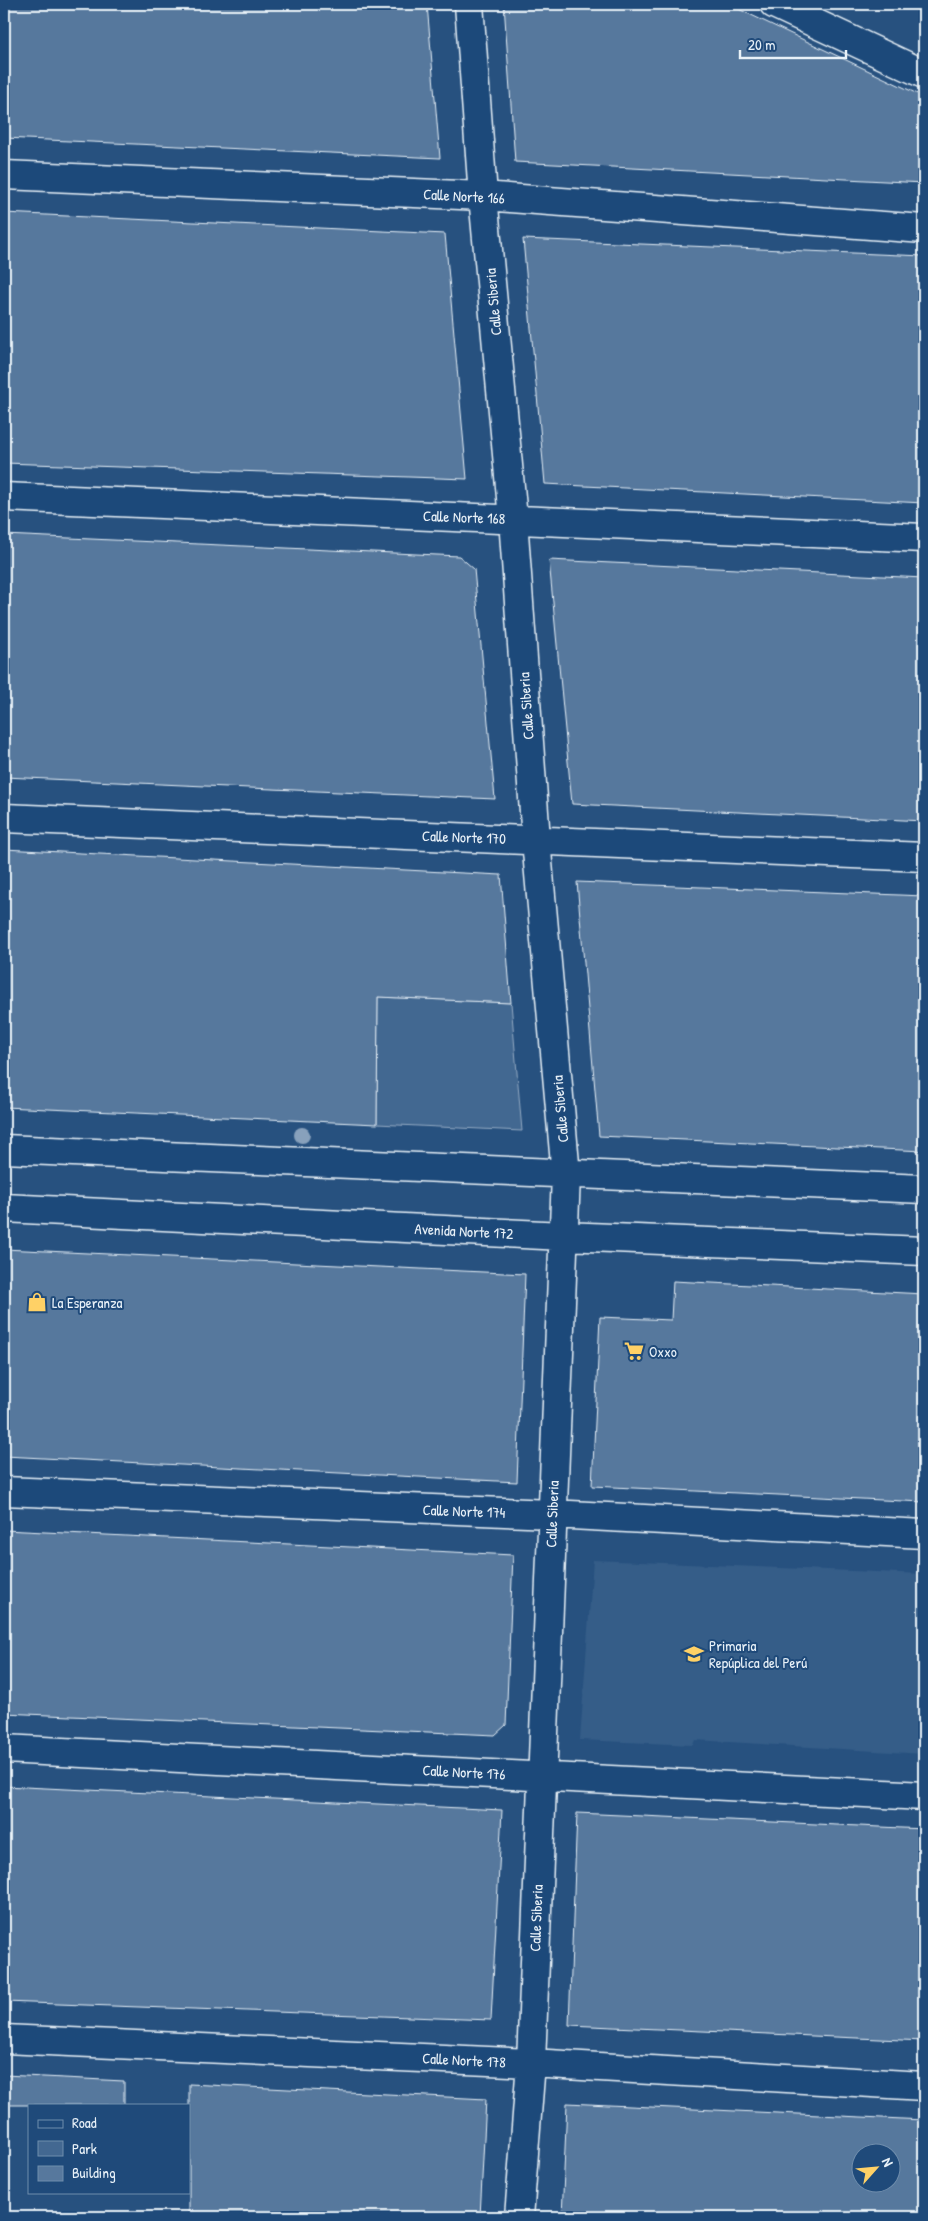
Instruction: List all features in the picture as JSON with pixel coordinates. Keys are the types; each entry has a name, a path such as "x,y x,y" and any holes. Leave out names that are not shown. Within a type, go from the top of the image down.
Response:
{"street":[{"name":"Calle Siberia","path":"469,4 483,196 513,519 536,840 566,1175 531,2063 519,2217"},
{"path":"774,4 924,74"},
{"name":"Calle Norte 166","path":"4,175 483,196 924,229"},
{"name":"Calle Norte 168","path":"4,497 924,538"},
{"name":"Calle Norte 170","path":"4,818 924,857"},
{"path":"4,1149 566,1175 924,1189"},
{"name":"Avenida Norte 172","path":"4,1208 564,1236 924,1251"},
{"name":"Calle Norte 174","path":"4,1491 552,1514 924,1534"},
{"name":"Calle Norte 176","path":"4,1749 924,1796"},
{"name":"Calle Norte 178","path":"4,2039 531,2063 924,2086"}],"shaded area":[{"name":"Primaria Repúplica del Perú","path":"593,1560 924,1574 924,1754 695,1740 693,1745 580,1740"}],"green space":[{"path":"378,997 511,1003 522,1131 377,1124"}],"building":[{"path":"4,4 427,4 440,158 4,138"},
{"path":"504,4 728,4 924,97 924,183 515,162"},
{"path":"4,213 445,234 467,479 4,463"},
{"path":"523,239 924,256 924,503 545,484"},
{"path":"4,535 459,556 474,569 495,799 4,777"},
{"path":"549,560 924,578 924,821 572,804"},
{"path":"4,849 501,875 511,1003 378,997 377,1124 4,1107"},
{"path":"577,882 924,896 924,1151 599,1136"},
{"path":"4,1249 525,1274 517,1482 4,1456"},
{"path":"673,1281 924,1294 924,1502 592,1486 600,1317 671,1320"},
{"path":"4,1530 513,1555 506,1725 495,1735 4,1713"},
{"path":"4,1786 502,1810 491,2020 4,2002"},
{"path":"577,1813 924,1829 924,2041 569,2025"},
{"path":"4,2075 124,2081 124,2104 4,2105"},
{"path":"189,2084 486,2099 480,2217 189,2217"},
{"path":"567,2103 924,2120 924,2217 562,2217"}],"place":[{"name":"La Esperanza","path":"37,1302"},
{"name":"Oxxo","path":"634,1351"},
{"name":"Primaria Repúplica del Perú","path":"694,1654"}]}
